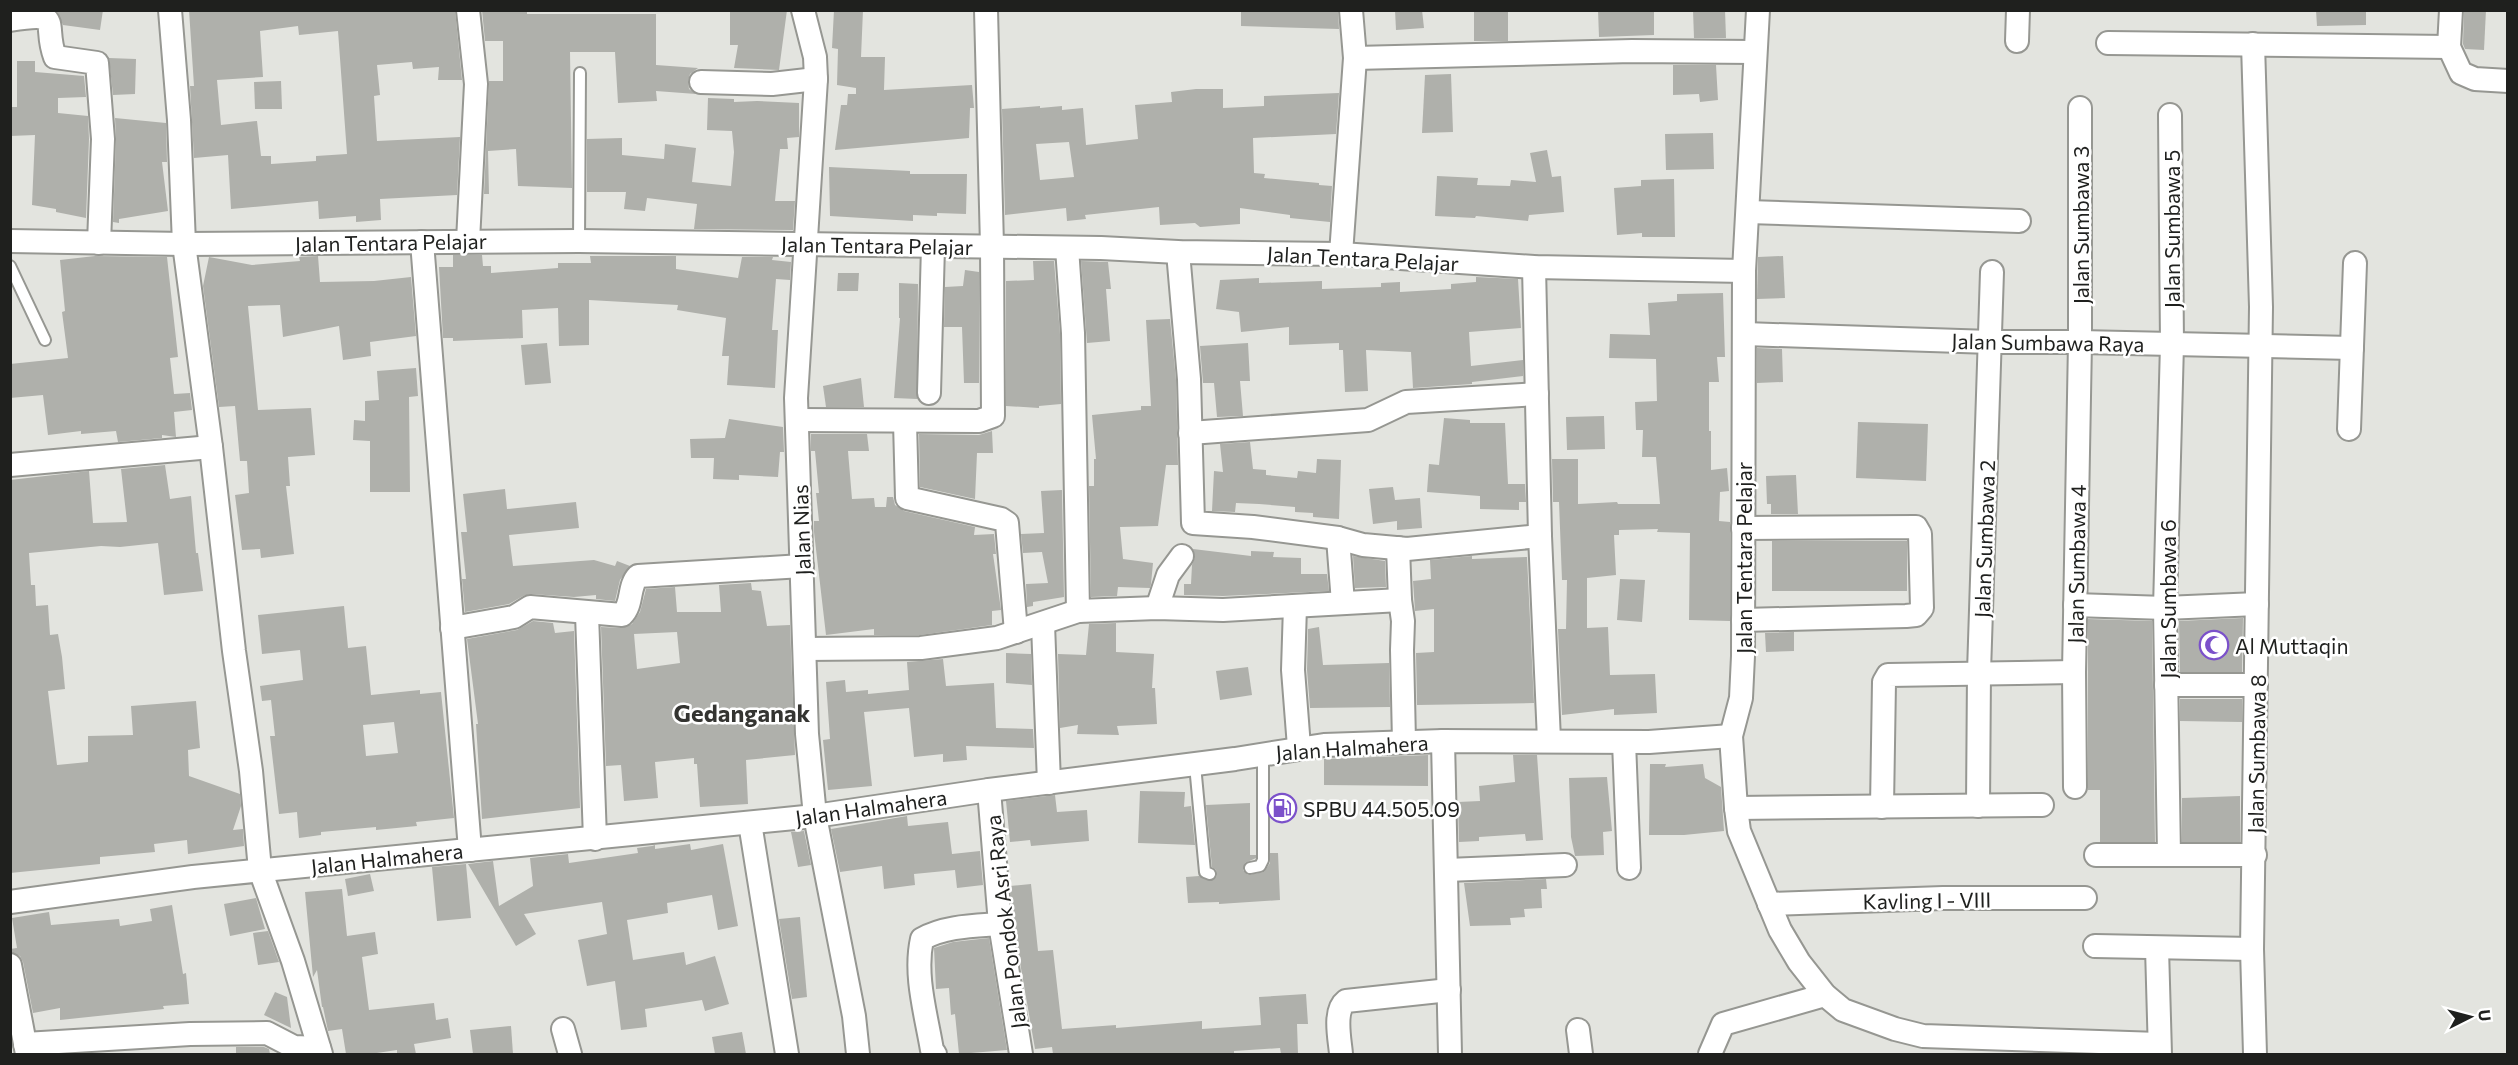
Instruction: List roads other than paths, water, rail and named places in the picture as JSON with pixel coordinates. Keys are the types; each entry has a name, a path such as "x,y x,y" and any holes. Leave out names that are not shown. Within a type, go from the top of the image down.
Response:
{"street":[{"path":"10,965 26,1049 190,1034 267,1033 294,1047 320,1052 293,961 260,870 211,447 184,244 179,120 170,10"},
{"path":"468,10 476,84 468,241"},
{"name":"Jalan Nias","path":"803,10 815,57 816,79 796,398 807,734 815,816 854,1016 858,1054"},
{"path":"797,420 979,421 993,416 992,246 986,10"},
{"path":"1341,254 1355,58 1351,10"},
{"name":"Jalan Tentara Pelajar","path":"1758,10 1744,271 1741,698 1731,736 1736,808 1740,831 1780,930 1799,962 1825,995 1844,1010 1895,1029 1923,1036 2072,1048 2159,1049"},
{"path":"2017,41 2018,10"},
{"path":"2451,10 2449,47 2457,68 2466,77 2508,81"},
{"path":"10,20 35,16 46,20 51,25 55,57 97,63 103,139 99,243"},
{"path":"2108,43 2449,47"},
{"name":"Jalan Sumbawa 8","path":"2253,44 2261,346 2252,949 2256,1054"},
{"path":"1355,58 1632,51 1755,52"},
{"path":"701,82 772,84 816,79"},
{"name":"Jalan Sumbawa 3","path":"2080,108 2080,342"},
{"name":"Jalan Sumbawa 5","path":"2170,115 2172,344"},
{"path":"1748,212 2019,221"},
{"name":"Jalan Tentara Pelajar","path":"10,242 184,244 579,241 992,246 1341,254 1534,267 1744,271"},
{"path":"422,242 470,850"},
{"path":"929,393 933,246"},
{"path":"1067,248 1073,333 1078,611"},
{"path":"1178,252 1189,379 1193,523 1253,527 1338,538 1363,545 1398,548 1468,545 1540,536"},
{"path":"2349,429 2355,263"},
{"path":"1534,267 1540,536 1549,740"},
{"name":"Jalan Sumbawa 2","path":"1978,806 1979,672 1992,272"},
{"name":"Jalan Sumbawa Raya","path":"1745,334 1991,342 2352,348"},
{"name":"Jalan Sumbawa 4","path":"2076,787 2074,672 2080,342"},
{"name":"Jalan Sumbawa 6","path":"2169,855 2164,608 2172,344"},
{"path":"1190,433 1368,420 1406,402 1537,394"},
{"path":"905,422 907,498 1002,519 1007,523 1016,632"},
{"path":"10,465 211,447"},
{"path":"1743,528 1916,527 1920,534 1922,608 1916,615 1906,616 1743,620"},
{"path":"1338,538 1343,603"},
{"path":"1398,548 1403,621 1401,650 1404,742"},
{"path":"1157,608 1168,575 1182,556"},
{"path":"452,628 514,617 530,608 587,614 624,614 638,576 802,566"},
{"path":"805,649 921,648 997,638 1078,611 1157,608 1223,610 1400,600"},
{"path":"2075,605 2164,608 2257,604"},
{"path":"1295,606 1293,670 1299,747"},
{"path":"587,614 596,839"},
{"path":"1043,624 1049,783"},
{"path":"1882,807 1886,676 1979,672 2074,672"},
{"path":"2166,685 2256,685"},
{"name":"Jalan Halmahera","path":"10,902 260,870 815,816 989,790 1195,765 1299,747 1443,741 1624,742 1702,740 1731,736"},
{"path":"1443,741 1450,1054"},
{"path":"1624,742 1629,868"},
{"name":"Jalan Pondok Asri Raya","path":"989,790 1000,924 1021,1054"},
{"path":"1736,808 2042,805"},
{"path":"750,823 787,1054"},
{"path":"2096,855 2255,855"},
{"path":"1447,870 1565,865"},
{"name":"Kavling I - VIII","path":"1769,904 1943,898 2085,898"},
{"path":"935,1054 932,1050 920,981 919,953 922,939 956,928 1000,924"},
{"path":"2095,946 2252,949"},
{"path":"2157,948 2159,1049"},
{"path":"1341,1054 1339,1013 1341,1005 1346,1001 1449,990"},
{"path":"1710,1054 1723,1024 1825,995"},
{"path":"563,1029 570,1054"},
{"path":"1578,1030 1581,1054"},
{"path":"1923,1036 1937,1054"}],"lane":[{"path":"579,241 580,73"},
{"path":"10,267 45,340"},
{"path":"1250,868 1260,866 1263,860 1263,754"},
{"path":"1195,765 1205,872 1210,873"}],"place":[{"name":"Al Muttaqin","path":"2214,645"},
{"name":"SPBU 44.505.09","path":"1282,808"}],"district":[{"name":"Gedanganak","path":"742,712"}]}
